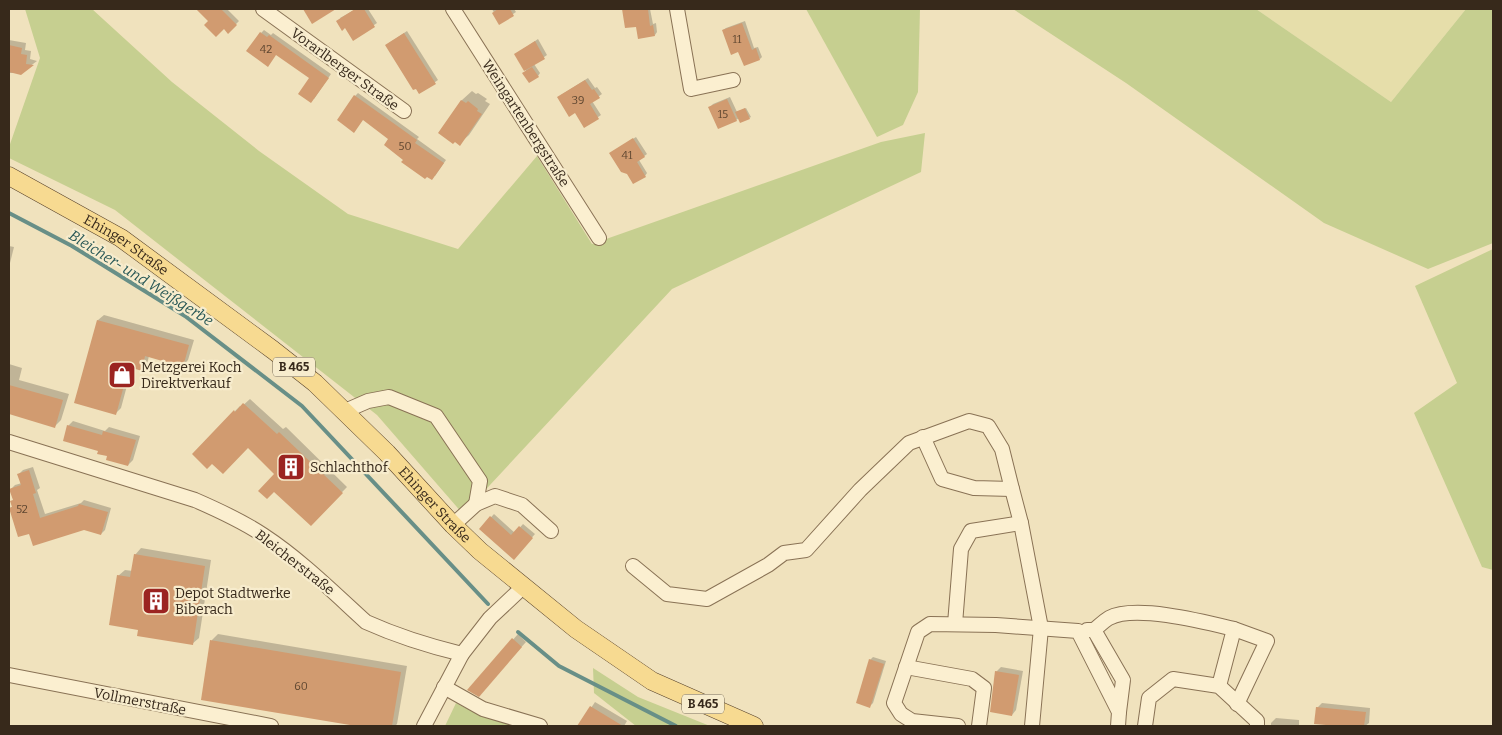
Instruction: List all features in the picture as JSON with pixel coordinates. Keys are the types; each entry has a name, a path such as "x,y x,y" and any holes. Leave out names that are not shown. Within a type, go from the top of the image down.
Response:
{"main road":[{"name":"Ehinger Straße","path":"9,176 120,238 273,350 345,411 459,520 480,551 576,629 652,681 754,726"}],"street":[{"name":"Vorarlberger Straße","path":"263,9 404,111"},
{"name":"Weingartenbergstraße","path":"453,9 600,238"},
{"path":"677,9 691,89 733,80"},
{"path":"345,411 368,401 389,397 436,416 480,481 476,504"},
{"path":"633,566 667,594 707,599 768,565 784,553 806,550 860,490 909,443 969,421 988,426 1002,449 1021,523 1041,628 1032,726"},
{"path":"923,438 942,478 974,488 1012,489"},
{"name":"Bleicherstraße","path":"9,442 195,500 224,512 287,552 366,622 422,643 462,654"},
{"path":"459,520 476,504 495,496 522,505 551,531"},
{"path":"955,624 961,549 971,531 1021,523"},
{"path":"424,726 462,654 490,618 523,587"},
{"path":"958,726 912,721 901,714 894,703 918,632 930,624 1078,631 1094,630 1110,617 1142,611 1234,629 1267,642 1237,704"},
{"path":"1219,686 1234,629"},
{"path":"1094,630 1123,680 1119,719"},
{"path":"1078,631 1119,719"},
{"path":"906,667 972,679 984,688 979,726"},
{"name":"Vollmerstraße","path":"9,675 271,726"},
{"path":"1145,726 1149,698 1173,679 1219,686 1257,721 1257,726"},
{"path":"444,686 483,709 540,726"}],"shaded area":[{"path":"1256,9 1466,9 1391,102"}],"green space":[{"path":"25,9 92,9 172,82 259,151 348,214 458,249 537,156 592,244 881,142 925,133 921,172 672,289 463,514 377,415 115,210 9,158 9,147 40,58"},
{"path":"806,9 920,9 918,92 903,125 877,137"},
{"path":"1013,9 1256,9 1391,102 1466,9 1493,9 1493,243 1428,269 1324,223 1126,83"},
{"path":"1493,249 1493,570 1482,567 1414,413 1457,383 1415,286"},
{"path":"593,668 638,697 710,726 636,726 594,693"},
{"path":"456,703 481,716 518,726 445,726"}],"building":[{"path":"196,9 221,9 237,25 228,34 224,29 216,37 204,25 208,21"},
{"path":"303,9 336,9 312,24"},
{"path":"355,9 364,9 375,27 353,41 345,28 342,31 336,21"},
{"path":"498,9 510,9 514,16 499,25 492,13"},
{"path":"622,9 648,9 650,26 653,25 655,36 638,39 636,27 625,28"},
{"path":"742,23 752,50 756,48 760,60 744,66 738,52 731,55 722,30"},
{"path":"260,32 267,37 269,35 329,78 311,103 298,94 309,78 276,55 268,67 246,51"},
{"path":"404,33 436,84 419,94 416,89 413,90 385,45"},
{"path":"535,41 545,59 524,71 514,54"},
{"path":"9,45 22,48 21,54 27,55 26,64 34,65 21,75 9,72"},
{"path":"532,67 539,77 529,83 522,73"},
{"path":"585,80 600,98 590,104 599,119 584,128 575,113 569,117 557,97"},
{"path":"354,95 417,140 415,143 444,163 432,180 427,177 425,179 401,162 403,160 384,145 388,139 363,120 354,133 337,120"},
{"path":"727,99 737,121 718,129 708,107"},
{"path":"461,100 466,103 468,101 482,114 460,146 455,142 453,144 438,133"},
{"path":"745,108 750,119 740,123 735,112"},
{"path":"633,138 645,157 637,162 646,177 633,184 627,174 621,172 609,153"},
{"path":"97,320 189,345 183,367 145,356 142,371 129,367 116,415 74,403"},
{"path":"9,385 63,400 55,428 9,414"},
{"name":"Schlachthof","path":"243,403 277,434 279,432 343,493 311,526 274,492 267,499 258,491 274,474 248,448 223,474 212,464 207,469 192,454"},
{"path":"67,425 102,435 103,431 136,440 128,466 106,460 107,456 97,454 98,451 63,441"},
{"path":"29,470 36,493 33,494 40,518 78,506 79,504 108,512 101,535 84,530 33,546 29,534 18,537 9,508 12,507 10,501 13,500 9,489 21,485 17,474"},
{"path":"490,516 511,535 519,526 533,538 514,560 479,529"},
{"name":"Depot Stadtwerke Biberach","path":"134,554 205,566 193,645 137,636 138,630 109,625 117,575 130,577"},
{"path":"512,638 522,647 479,697 467,690"},
{"path":"210,640 401,672 392,726 356,726 201,700"},
{"path":"869,659 884,664 870,708 856,703"},
{"path":"995,671 1019,675 1012,716 990,712"},
{"path":"590,706 623,726 577,726"},
{"path":"1316,707 1366,712 1364,726 1314,724"}],"waterway":[{"name":"Bleicher- und Weißgerbe","path":"9,213 72,246 185,316 302,406 488,604"},
{"name":"Bleicher- und Weißgerbe","path":"518,632 559,666 676,726"}],"place":[{"name":"Metzgerei Koch Direktverkauf","path":"122,375"},
{"name":"Schlachthof","path":"291,467"},
{"name":"Depot Stadtwerke Biberach","path":"156,601"}]}
